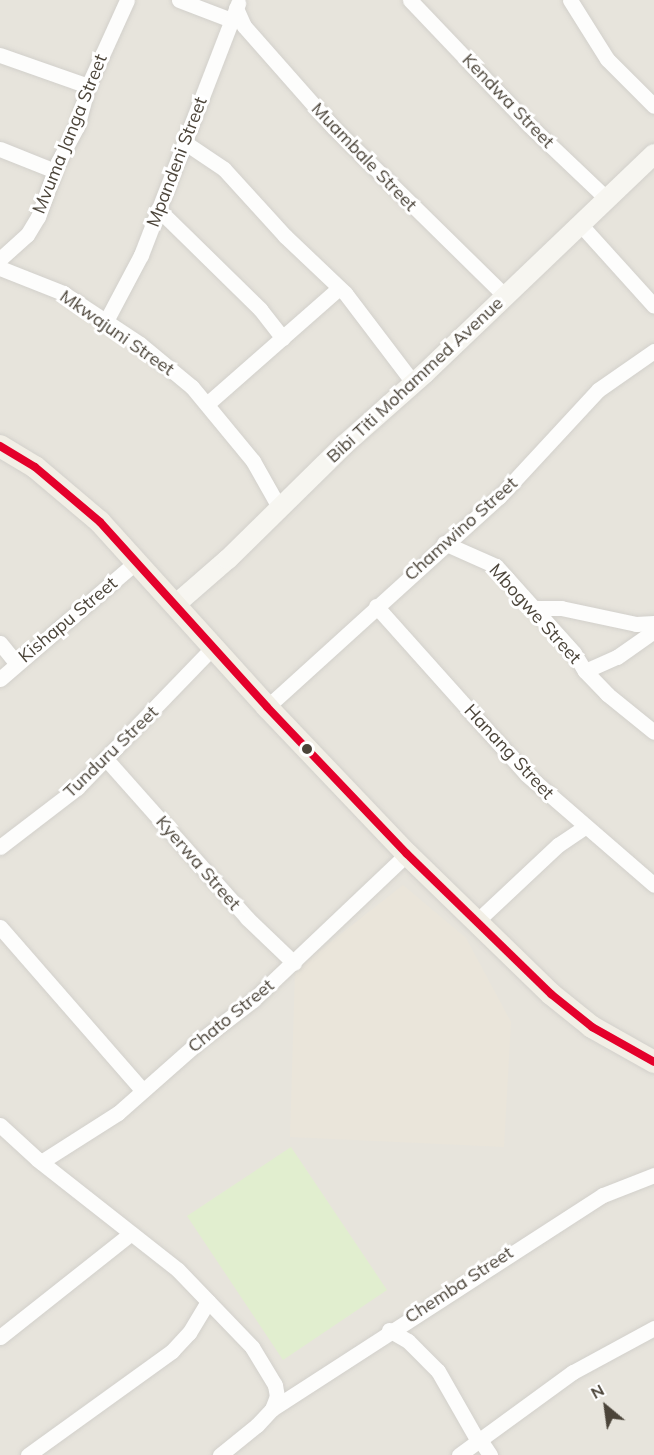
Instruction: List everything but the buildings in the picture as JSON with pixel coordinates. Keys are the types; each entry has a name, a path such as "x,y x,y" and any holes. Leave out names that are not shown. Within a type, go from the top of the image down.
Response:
{"main road":[{"path":"0,446 59,487 100,522 267,707 407,854 478,920 551,994 592,1028 654,1062"}],"street":[{"path":"126,4 138,0"},
{"path":"179,0 236,9"},
{"name":"Kendwa Street","path":"410,0 543,139 608,200"},
{"path":"570,0 607,59 654,106"},
{"name":"Mvuma Janga Street","path":"0,259 27,235 50,193 56,171 77,127 88,86 126,4"},
{"name":"Mpandeni Street","path":"105,321 129,282 236,9"},
{"name":"Muambale Street","path":"236,9 244,26 334,128 505,296"},
{"path":"0,55 88,86"},
{"path":"184,142 224,169 368,319 414,384"},
{"path":"0,149 56,171"},
{"name":"Bibi Titi Mohammed Avenue","path":"175,604 414,384 654,154"},
{"path":"158,209 260,309 283,338"},
{"path":"580,225 654,306"},
{"name":"Mkwajuni Street","path":"0,268 63,293 148,351 207,404 253,461 280,509"},
{"path":"207,404 338,289"},
{"name":"Chamwino Street","path":"267,707 444,543 499,497 598,390 654,351"},
{"name":"Mbogwe Street","path":"444,543 496,566 585,671 617,657 654,631"},
{"name":"Kishapu Street","path":"0,679 136,562"},
{"name":"Hanang Street","path":"376,606 526,774 654,885"},
{"path":"532,608 568,609 636,624 654,623"},
{"path":"0,643 16,663"},
{"name":"Tunduru Street","path":"0,847 77,788 213,647"},
{"path":"585,671 606,694 654,732"},
{"name":"Kyerwa Street","path":"106,759 247,918 294,963"},
{"path":"478,920 558,845 585,827"},
{"name":"Chato Street","path":"41,1162 117,1113 294,963 407,854"},
{"path":"0,927 142,1090"},
{"path":"0,1125 41,1162 178,1270 208,1300 252,1347 269,1373 277,1395 272,1409"},
{"name":"Chemba Street","path":"220,1455 272,1409 389,1330 603,1195 654,1175"},
{"path":"0,1337 131,1233"},
{"path":"28,1455 172,1351 189,1333 208,1300"},
{"path":"459,1455 573,1372 654,1328"},
{"path":"389,1330 408,1341 438,1371 490,1455"}],"shaded area":[{"path":"0,0 654,0 654,1455 0,1455"},
{"path":"403,885 466,938 511,1022 504,1147 290,1137 295,970"}],"green space":[{"path":"291,1147 387,1290 283,1360 187,1216"}],"transit line":[{"path":"0,446 35,467 100,522 267,707 407,854 551,994 592,1027 654,1062"}]}
